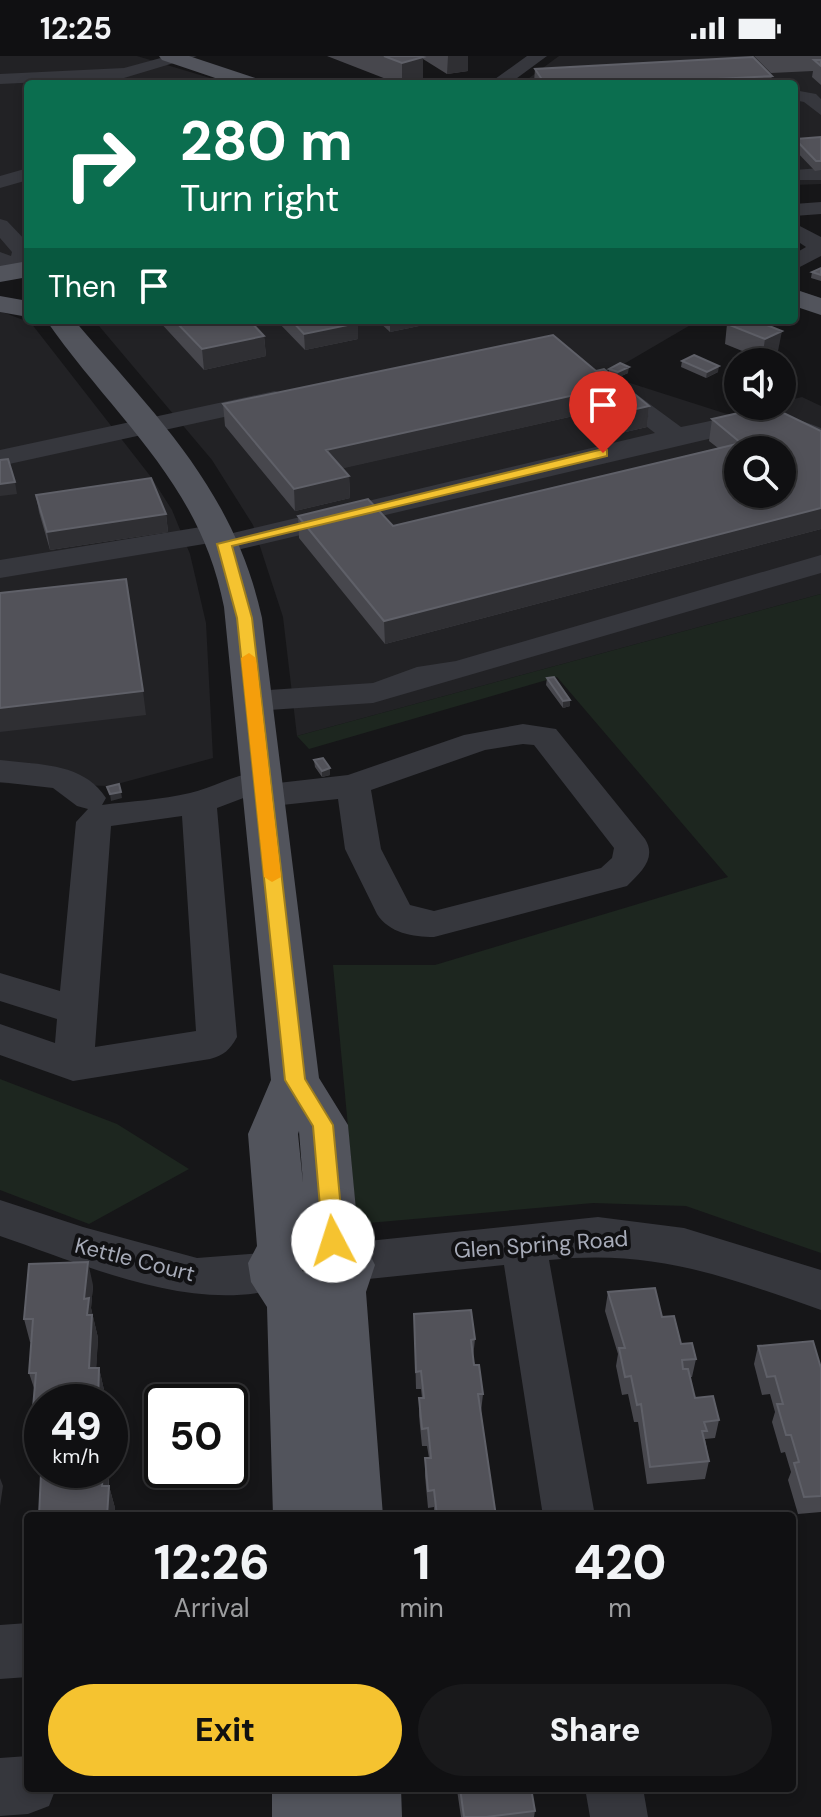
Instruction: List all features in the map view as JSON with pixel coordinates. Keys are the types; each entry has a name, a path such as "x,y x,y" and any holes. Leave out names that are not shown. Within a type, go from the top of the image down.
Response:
{"main road":[{"path":"193,58 260,80"},
{"path":"0,293 17,274"},
{"path":"798,298 821,307"},
{"path":"0,304 24,308"},
{"path":"63,324 195,491 222,538 244,618 295,1080 273,1134 312,1268 352,1512"},
{"path":"303,1512 312,1268"},
{"path":"306,1792 306,1817"},
{"path":"367,1792 368,1817"}],"street":[{"path":"503,80 538,56"},
{"path":"0,79 124,73 193,58"},
{"path":"100,80 131,78 193,58"},
{"path":"0,85 24,84"},
{"path":"798,96 810,98 821,109"},
{"path":"798,261 821,247 803,200 821,174"},
{"path":"0,182 24,175"},
{"path":"0,225 23,251 17,274"},
{"path":"582,366 676,436"},
{"path":"0,458 297,394"},
{"path":"0,569 222,538 676,436 769,420 784,422 821,438"},
{"path":"254,701 391,690 428,674 459,670 821,564"},
{"path":"73,1066 94,822 102,816 199,803 228,790 353,785 470,745 527,732 544,736 632,847 630,862 614,877 434,924 417,924 396,914 363,849 353,785"},
{"path":"0,771 62,778 89,798"},
{"path":"0,1039 73,1066 210,1044 217,1037 199,803"},
{"path":"0,987 77,1011"},
{"name":"Kettle Court","path":"0,1218 83,1246 197,1277 312,1268"},
{"name":"Glen Spring Road","path":"312,1268 523,1243 639,1237 709,1254 821,1290"},
{"path":"523,1243 568,1512"},
{"path":"0,1652 24,1650"},
{"path":"0,1787 24,1785"},
{"path":"615,1792 619,1817"}],"shaded area":[{"path":"0,56 137,56 217,80 24,80 24,260 0,264"},
{"path":"559,56 821,56 821,184 798,185 798,80 526,80"},
{"path":"0,311 24,320 24,324 32,324 151,477 172,510 190,554 206,623 213,758 110,786 0,783"},
{"path":"97,324 692,324 605,375 724,413 724,420 796,420 796,398 802,397 821,406 821,594 297,736 283,617 253,525 212,460"},
{"path":"821,594 821,1253 686,1206 593,1203 357,1224 333,965 435,965 728,877 557,677 309,749 297,736"},
{"path":"0,1079 117,1124 189,1169 89,1224 0,1190"}],"building":[{"path":"384,56 419,56 423,57 402,63"},
{"path":"753,57 772,76 697,80 542,80 535,69"},
{"path":"821,137 821,161 816,161 798,139"},
{"path":"178,324 253,324 264,336 202,349"},
{"path":"295,324 353,324 304,334"},
{"path":"727,324 764,324 782,331 765,339"},
{"path":"553,335 596,371 604,369 649,406 606,416 579,394 326,450 349,476 294,489 223,404"},
{"path":"694,355 719,366 707,372 682,361"},
{"path":"620,363 629,367 618,372 609,369"},
{"path":"724,416 724,420 796,419 821,431 821,508 384,621 298,516 368,499 393,526 724,447 724,508 796,508 796,436 733,436 712,419"},
{"path":"8,459 15,482 0,484 0,460"},
{"path":"151,478 166,514 47,532 36,495"},
{"path":"126,579 143,691 0,708 0,593"},
{"path":"554,677 570,700 563,701 547,678"},
{"path":"323,758 330,768 322,771 314,760"},
{"path":"119,784 121,792 110,794 107,787"},
{"path":"88,1262 84,1299 89,1298 87,1315 92,1315 89,1368 99,1368 99,1384 35,1384 36,1373 29,1373 33,1319 24,1319 29,1264"},
{"path":"655,1288 662,1317 674,1316 681,1344 692,1343 696,1359 682,1360 683,1369 688,1369 695,1398 713,1396 719,1420 704,1422 707,1431 702,1431 709,1461 650,1467 641,1404 637,1405 631,1376 625,1377 619,1348 625,1348 608,1292"},
{"path":"471,1310 475,1339 471,1340 474,1365 479,1365 483,1394 478,1394 495,1512 437,1512 434,1490 428,1491 425,1458 431,1458 428,1428 422,1429 419,1398 424,1398 421,1371 416,1372 414,1314"},
{"path":"813,1341 821,1368 821,1496 804,1497 794,1463 799,1462 791,1435 786,1435 777,1404 783,1404 775,1376 767,1377 758,1346"},
{"path":"40,1488 109,1488 107,1512 39,1512"},
{"path":"461,1792 532,1792 535,1811 464,1817"}],"slow traffic":[{"path":"249,658 272,877"}],"route":[{"path":"333,1241 323,1125 295,1080 244,618 232,564 224,544 603,453"}]}
